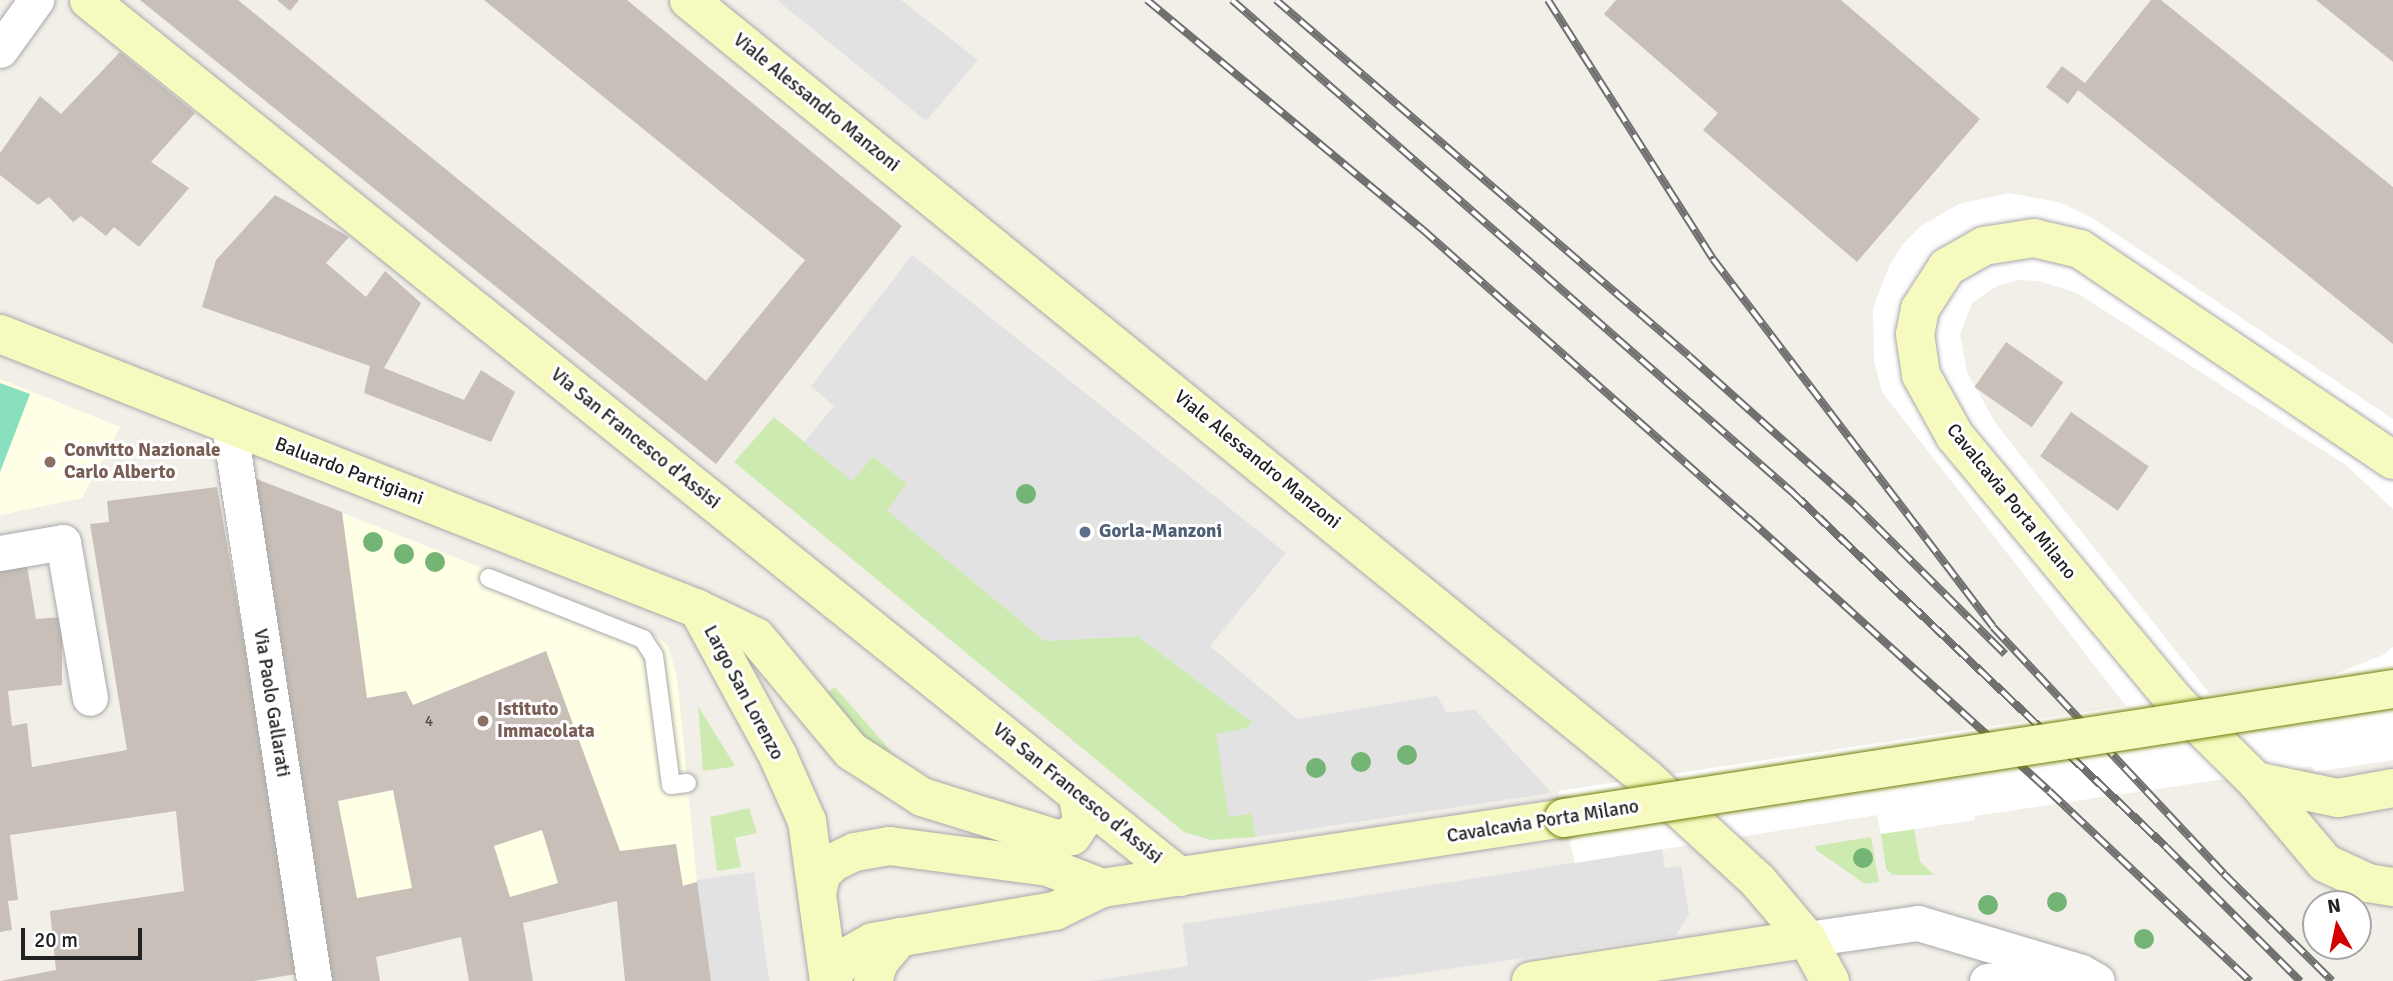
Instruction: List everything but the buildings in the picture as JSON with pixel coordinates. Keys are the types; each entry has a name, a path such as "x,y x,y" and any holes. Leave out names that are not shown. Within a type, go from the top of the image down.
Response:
{"main road":[{"name":"Via San Francesco d'Assisi","path":"89,0 1180,877"},
{"name":"Viale Alessandro Manzoni","path":"689,0 1646,778 1758,881 1807,939 1830,981"},
{"name":"Cavalcavia Porta Milano","path":"2393,460 2080,249 2034,238 2006,240 1984,246 1947,267 1930,287 1915,334 1921,375 1955,436 2173,699 2256,781 2325,863 2368,883 2393,887"},
{"name":"Baluardo Partigiani","path":"0,334 698,610"},
{"name":"Largo San Lorenzo","path":"698,610 756,637 851,751 922,797 1057,839 1072,836 1082,821 1078,794"},
{"name":"Largo San Lorenzo","path":"698,610 778,756 807,821 829,981"},
{"name":"Cavalcavia Porta Milano","path":"1180,877 2393,689"},
{"path":"2256,781 2338,798 2393,788"},
{"name":"Largo San Lorenzo","path":"1102,888 1048,867 889,846 855,852 832,863 821,875 819,909 840,937 886,939 1055,911 1102,888 1180,877"},
{"name":"Largo San Lorenzo","path":"829,981 843,959 886,939"},
{"path":"873,981 886,939"},
{"path":"1531,981 1807,939"}],"street":[{"path":"0,50 36,0"},
{"name":"Via Paolo Gallarati","path":"229,424 314,981"},
{"path":"0,553 63,542 90,698"},
{"path":"1807,939 1918,923 2087,978"},
{"path":"1987,981 2087,978"}],"lane":[{"path":"489,579 643,639 654,656 671,785 687,783"}],"shaded area":[{"path":"777,0 901,0 978,60 926,121"},
{"name":"Gorla-Manzoni","path":"912,255 1286,553 1210,646 1297,719 1437,696 1447,713 1474,709 1552,793 1256,837 1252,813 1229,817 1216,734 1247,728 1252,722 1138,636 1045,641 887,510 907,484 873,456 852,481 804,442 834,406 811,386"},
{"name":"Convitto Nazionale Carlo Alberto","path":"0,379 120,427 82,498 0,515"},
{"name":"Istituto Immacolata","path":"249,476 659,638 668,646 677,676 697,882 321,966"},
{"path":"1662,849 1665,868 1681,866 1689,914 1675,936 1365,981 1091,981 1188,966 1182,924"},
{"path":"754,872 769,981 711,981 697,880"}],"green space":[{"path":"0,383 30,394 0,472"},
{"path":"774,417 852,481 873,456 908,485 887,510 1045,641 1138,636 1252,722 1229,817 1252,813 1256,837 1211,840 1184,832 734,462"},
{"path":"835,687 889,749 906,773 874,753 823,696"},
{"path":"698,706 734,764 732,767 703,771"},
{"path":"749,808 757,833 735,838 741,867 717,871 710,817"},
{"path":"1914,829 1920,861 1934,875 1893,875 1886,869 1881,834"},
{"path":"1871,837 1879,882 1865,884 1816,850 1815,846"}],"pier":[{"path":"2010,193 2061,203 2092,218 2393,419 2393,509 2346,465 2077,293 2039,281 2017,280 1997,286 1972,303 1960,334 1967,372 1996,424 2210,694 2333,675 2383,655 2393,647 2393,760 2314,772 2312,766 1975,816 1975,820 1881,834 1877,815 1575,863 1558,791 2126,706 1882,392 1874,361 1873,308 1890,264 1903,244 1921,226 1959,204"}],"railway":[{"path":"1147,0 1422,229 1748,518 2049,791 2250,981"},
{"path":"1232,0 1793,493 2166,847 2300,981"},
{"path":"1276,0 1689,356 1854,504 2005,654"},
{"path":"1548,0 1713,259 1993,627 2224,874 2332,981"}],"place":[{"name":"Convitto Nazionale Carlo Alberto","path":"50,462"},
{"name":"Gorla-Manzoni","path":"1085,532"},
{"name":"Istituto Immacolata","path":"483,721"}]}
